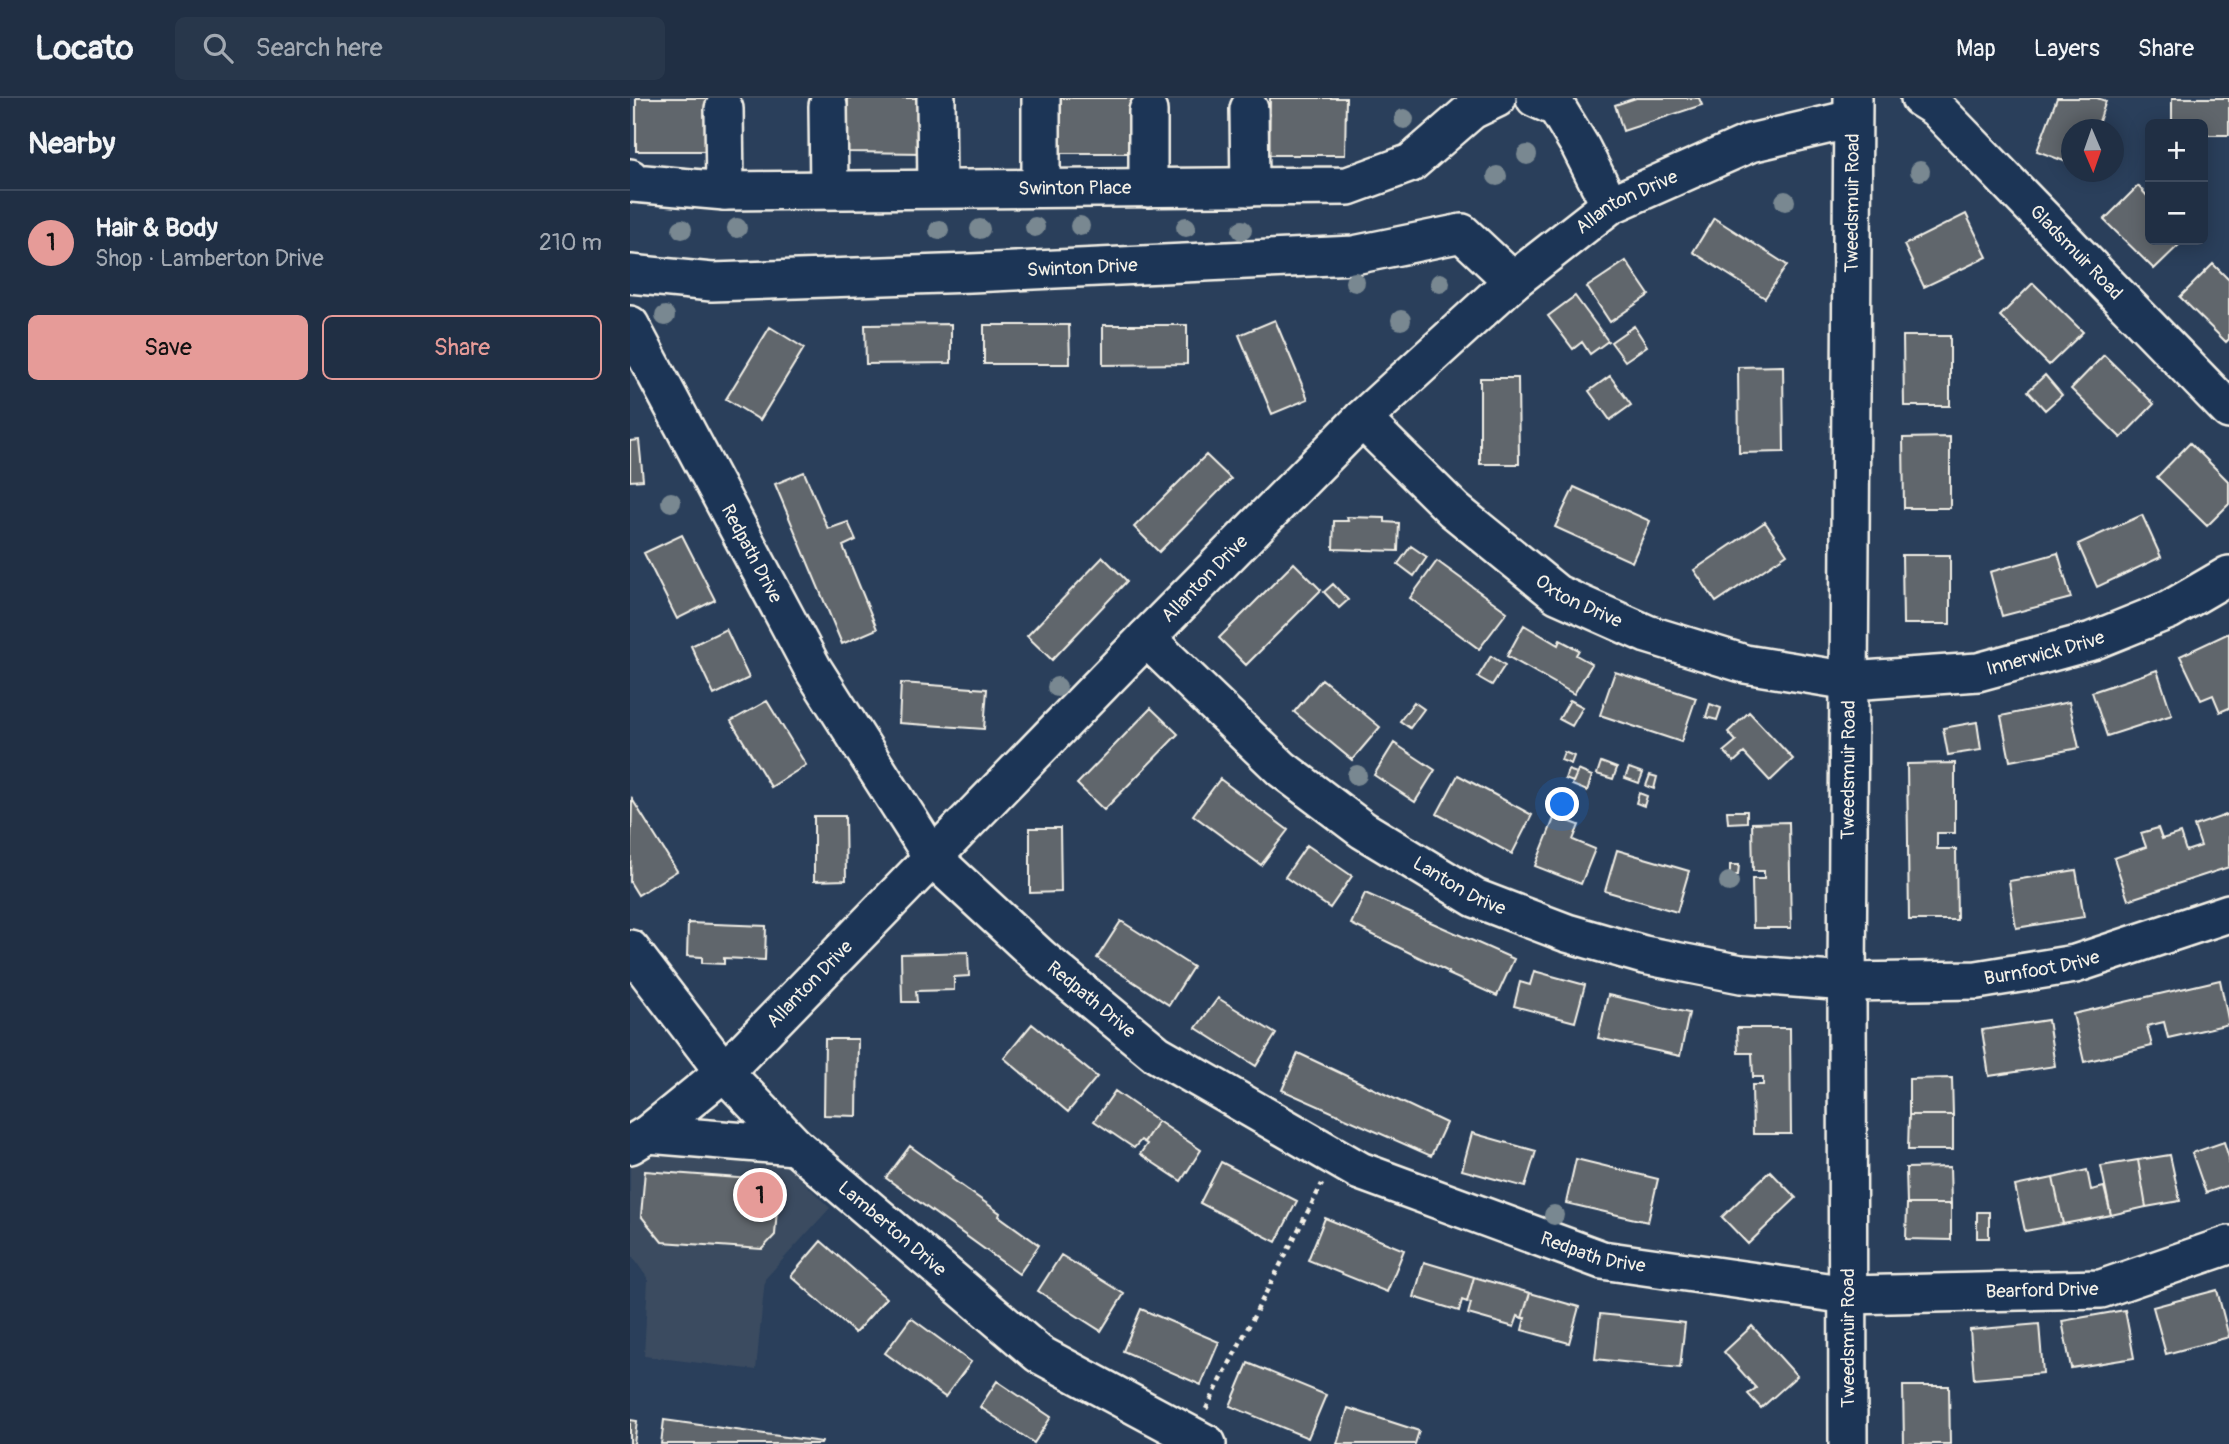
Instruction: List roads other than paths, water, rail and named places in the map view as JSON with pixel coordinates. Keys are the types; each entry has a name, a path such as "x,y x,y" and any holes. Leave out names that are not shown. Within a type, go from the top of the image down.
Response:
{"street":[{"path":"936,98 937,188"},
{"path":"1041,98 1041,188"},
{"name":"Swinton Place","path":"630,178 633,183 725,191 1348,186 1411,163 1472,110 1497,98"},
{"path":"1535,98 1557,108 1610,205"},
{"name":"Gladsmuir Road","path":"1920,98 1936,108 2229,410"},
{"path":"828,106 829,189"},
{"name":"Allanton Drive","path":"639,1139 724,1072 1362,419 1513,281 1610,205 1750,143 1853,108"},
{"name":"Tweedsmuir Road","path":"1848,1444 1847,982 1853,108"},
{"path":"724,109 725,191"},
{"path":"1249,109 1250,187"},
{"path":"1148,111 1148,188"},
{"name":"Swinton Drive","path":"630,274 712,282 1340,256 1462,233 1513,281"},
{"name":"Redpath Drive","path":"630,325 813,669 933,858 1041,958 1157,1054 1360,1171 1602,1260 1848,1296"},
{"name":"Oxton Drive","path":"1362,419 1454,510 1557,594 1647,634 1745,664 1850,681"},
{"name":"Innerwick Drive","path":"1850,681 1978,672 2092,641 2169,610 2229,575"},
{"name":"Lanton Drive","path":"1146,638 1282,769 1363,830 1475,898 1567,933 1644,955 1741,974 1847,982"},
{"name":"Burnfoot Drive","path":"1847,982 1977,980 2076,964 2229,913"},
{"name":"Lamberton Drive","path":"630,949 724,1072 795,1146 1039,1354 1199,1440"},
{"path":"639,1139 795,1146"},
{"name":"Bearford Drive","path":"1848,1296 2101,1289 2229,1245"}],"place":[{"name":"Hair & Body","path":"760,1195"}]}
